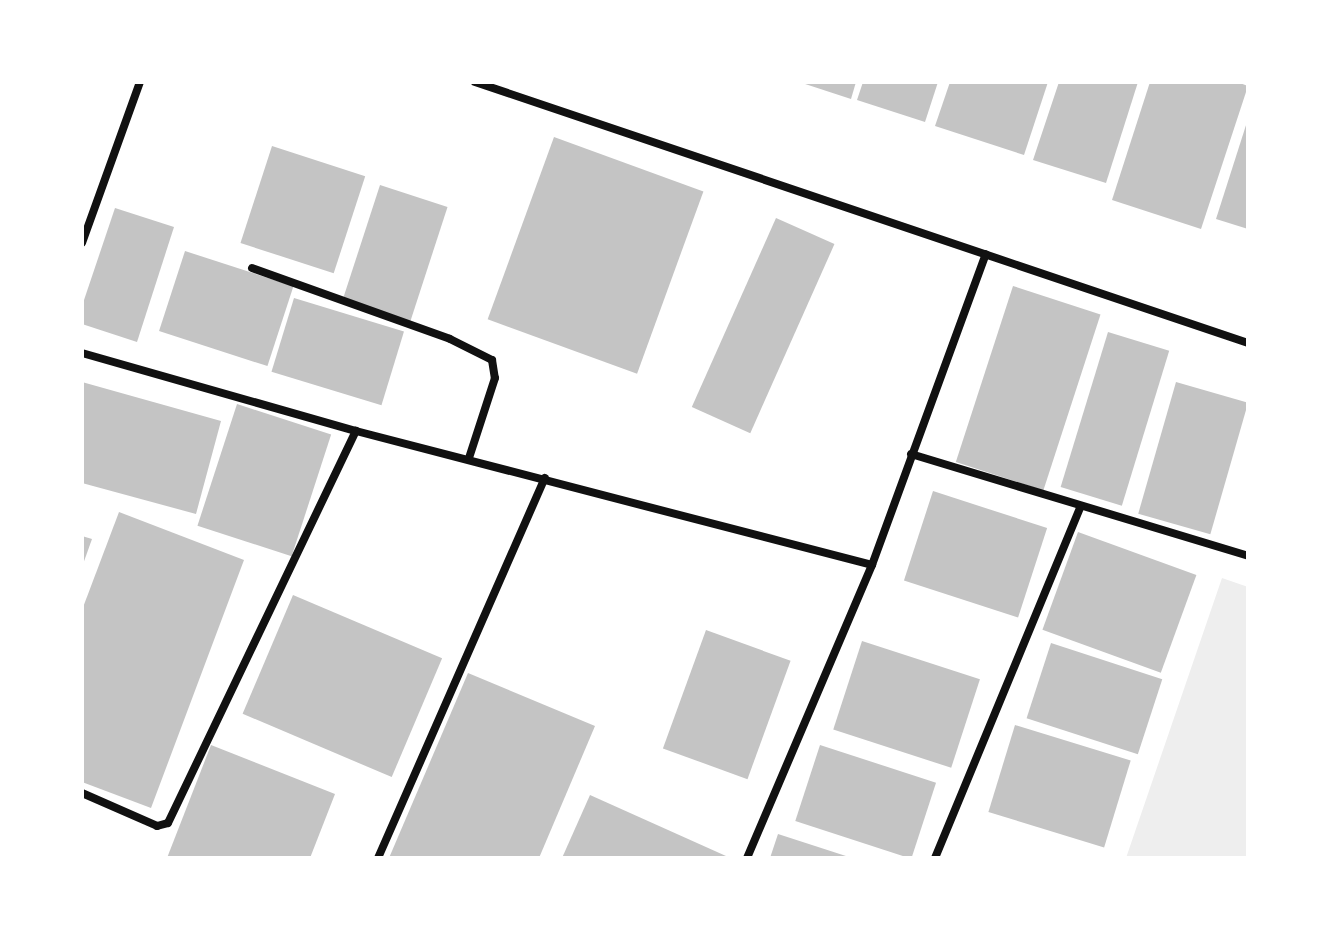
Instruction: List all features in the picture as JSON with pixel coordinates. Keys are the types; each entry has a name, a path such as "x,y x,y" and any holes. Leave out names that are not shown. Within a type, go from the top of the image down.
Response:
{"street":[{"path":"82,243 140,82"},
{"path":"475,82 1248,343"},
{"path":"747,858 872,565 986,254"},
{"path":"252,268 450,339 492,360 495,378 469,458"},
{"path":"82,353 356,431 872,565"},
{"path":"82,793 157,826 168,823 356,431"},
{"path":"911,454 1248,556"},
{"path":"378,858 545,478"},
{"path":"935,858 1081,506"}],"shaded area":[{"path":"1222,578 1248,587 1248,858 1126,858"}],"building":[{"path":"799,82 856,82 851,99"},
{"path":"863,82 938,82 925,122 857,100"},
{"path":"950,82 1048,82 1024,155 935,126"},
{"path":"1059,82 1138,82 1106,183 1033,160"},
{"path":"1150,82 1237,82 1248,86 1201,229 1112,200"},
{"path":"1248,122 1248,229 1216,219"},
{"path":"554,137 703,191 637,374 488,319"},
{"path":"272,146 365,176 334,273 240,243"},
{"path":"380,185 448,207 410,322 343,300"},
{"path":"115,208 174,227 137,342 82,324 82,306"},
{"path":"776,218 834,244 750,433 692,407"},
{"path":"185,251 293,286 267,366 159,331"},
{"path":"1013,286 1100,314 1043,490 956,462"},
{"path":"294,298 404,332 381,405 271,372"},
{"path":"1108,332 1169,351 1122,506 1061,487"},
{"path":"82,382 221,421 196,514 82,483"},
{"path":"1176,382 1248,403 1210,534 1138,514"},
{"path":"237,404 331,435 292,556 197,526"},
{"path":"933,491 1047,528 1018,617 904,580"},
{"path":"119,512 244,560 151,808 82,782 82,610"},
{"path":"1078,532 1196,575 1161,673 1042,630"},
{"path":"82,536 92,539 82,567"},
{"path":"293,595 442,658 392,777 243,714"},
{"path":"706,630 791,661 747,779 663,748"},
{"path":"862,641 980,679 951,768 833,729"},
{"path":"1051,643 1162,679 1138,754 1027,718"},
{"path":"468,673 595,726 539,858 389,858"},
{"path":"1015,725 1131,760 1104,847 988,812"},
{"path":"211,745 335,794 310,858 167,858"},
{"path":"820,745 936,783 912,858 795,821"},
{"path":"590,795 726,856 562,858"},
{"path":"778,834 849,857 849,858 770,858"}]}
